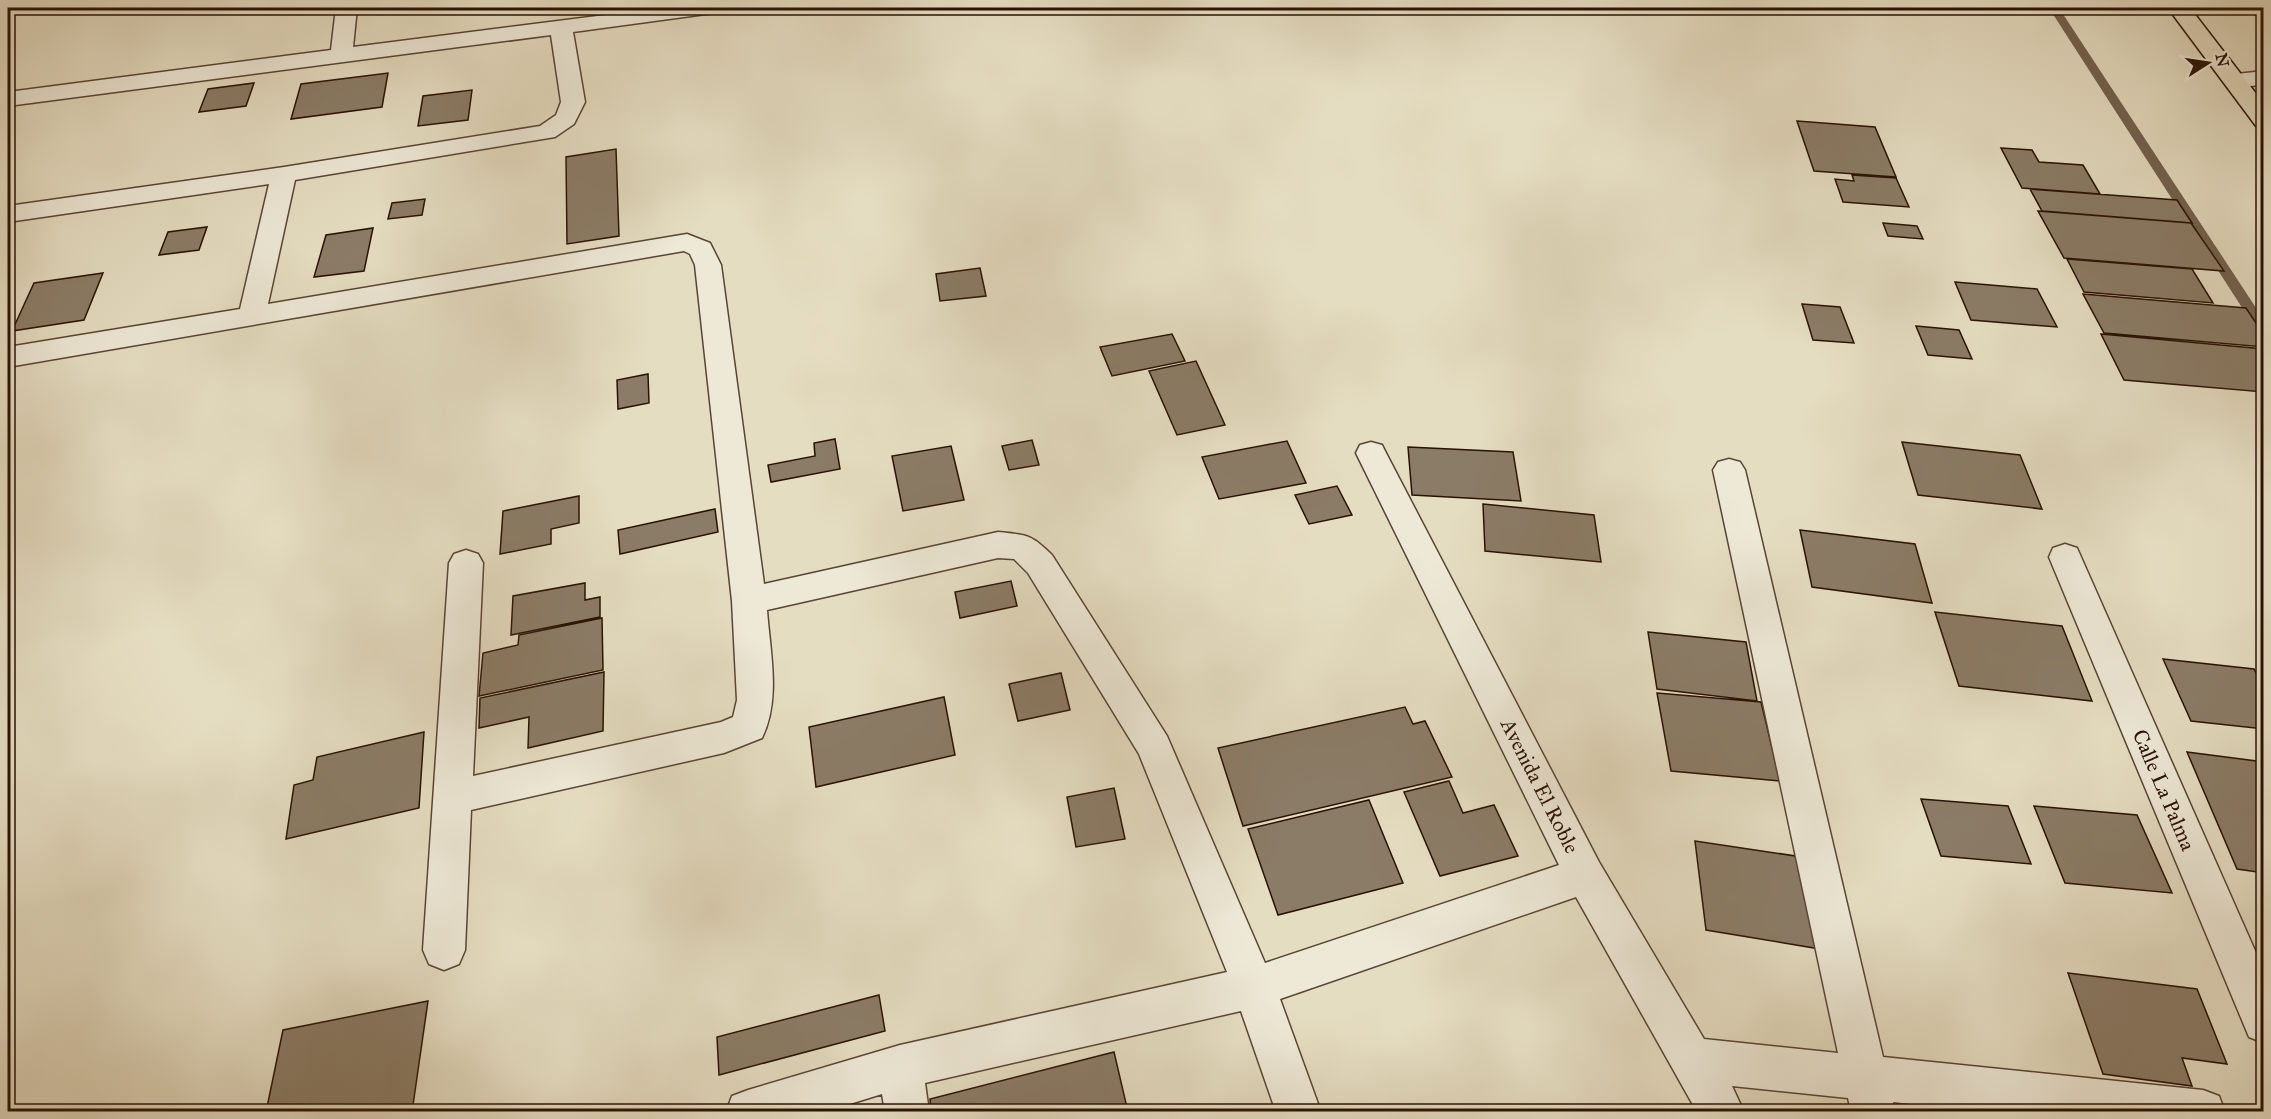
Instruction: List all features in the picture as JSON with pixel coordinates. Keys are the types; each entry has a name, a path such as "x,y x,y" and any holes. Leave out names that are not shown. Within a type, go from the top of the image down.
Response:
{"highway":[{"path":"2179,8 2264,120"}],"street":[{"path":"341,56 346,8"},
{"path":"8,99 706,8"},
{"path":"8,214 284,174 547,132 566,119 573,102 561,28"},
{"path":"2235,80 2264,78"},
{"path":"252,315 284,174"},
{"path":"8,357 687,242 701,249 708,265 749,601 755,700 749,727 724,736 453,797"},
{"name":"Avenida El Roble","path":"1371,453 1585,875 1722,1112"},
{"path":"1728,470 1870,1094"},
{"path":"749,601 998,545 1023,547 1040,564 1154,747 1254,987 1299,1112"},
{"name":"Calle La Palma","path":"2065,557 2264,1022"},
{"path":"444,950 466,563"},
{"path":"748,1112 900,1067 1254,987 1585,875"},
{"path":"1693,1060 1870,1094 2203,1112"},
{"path":"900,1067 907,1112"}],"building":[{"path":"388,73 382,107 291,119 301,84"},
{"path":"254,83 246,106 199,112 208,89"},
{"path":"472,90 468,120 418,126 423,96"},
{"path":"1797,121 1875,127 1896,177 1814,171"},
{"path":"2001,148 2032,150 2039,162 2083,165 2100,194 2022,188"},
{"path":"616,149 619,236 567,244 566,157"},
{"path":"1852,175 1896,178 1909,207 1843,202 1835,179 1854,181"},
{"path":"2030,189 2177,200 2192,223 2042,211"},
{"path":"425,199 422,215 388,219 392,203"},
{"path":"2038,211 2191,223 2224,271 2064,258"},
{"path":"1883,223 1917,226 1923,239 1888,236"},
{"path":"207,227 199,250 159,255 168,232"},
{"path":"373,228 364,271 314,277 326,235"},
{"path":"2067,259 2192,269 2213,303 2084,292"},
{"path":"980,268 986,296 940,301 936,274"},
{"path":"103,273 84,320 12,331 34,283"},
{"path":"1955,282 2037,289 2057,327 1971,320"},
{"path":"2083,294 2246,308 2264,335 2264,347 2104,333"},
{"path":"1802,304 1840,307 1854,343 1813,340"},
{"path":"1916,326 1959,330 1972,359 1928,355"},
{"path":"1172,334 1185,361 1112,376 1100,347"},
{"path":"2101,334 2264,349 2264,392 2124,380"},
{"path":"1196,361 1225,425 1177,435 1149,371"},
{"path":"648,374 649,403 618,409 617,380"},
{"path":"835,439 840,469 771,482 768,465 815,456 814,443"},
{"path":"1032,440 1039,465 1009,470 1002,446"},
{"path":"1287,441 1306,483 1219,499 1202,457"},
{"path":"1902,442 2020,455 2042,509 1918,495"},
{"path":"951,446 964,500 903,511 892,456"},
{"path":"1408,447 1513,452 1521,501 1412,495"},
{"path":"1337,486 1352,515 1309,524 1295,495"},
{"path":"579,496 579,523 551,529 551,544 500,554 503,511"},
{"path":"1483,504 1594,515 1601,562 1485,551"},
{"path":"715,509 718,532 620,554 618,530"},
{"path":"1800,530 1915,544 1932,603 1812,587"},
{"path":"1011,581 1017,606 960,618 955,592"},
{"path":"585,583 585,600 600,597 600,617 511,635 513,596"},
{"path":"1935,612 2062,626 2092,701 1959,686"},
{"path":"602,618 603,670 479,696 483,653 518,645 519,635"},
{"path":"1648,632 1746,642 1757,701 1657,689"},
{"path":"2163,659 2254,669 2264,688 2264,729 2191,721"},
{"path":"604,672 603,731 528,748 529,717 479,728 480,698"},
{"path":"1061,673 1070,710 1018,721 1009,684"},
{"path":"1657,693 1761,702 1780,781 1671,771"},
{"path":"944,697 955,755 816,787 809,727"},
{"path":"1405,707 1413,724 1425,721 1452,777 1243,826 1218,748"},
{"path":"424,732 419,808 286,839 294,785 313,780 317,757"},
{"path":"2187,752 2264,762 2264,873 2237,869"},
{"path":"1449,781 1463,813 1494,805 1518,856 1440,876 1404,792"},
{"path":"1114,788 1125,839 1076,847 1067,797"},
{"path":"1921,799 2008,806 2031,864 1941,856"},
{"path":"1369,800 1403,883 1278,915 1248,829"},
{"path":"2034,806 2137,815 2172,893 2065,883"},
{"path":"1695,841 1809,858 1826,950 1706,930"},
{"path":"2068,973 2197,989 2227,1064 2182,1058 2192,1086 2103,1074"},
{"path":"879,995 885,1031 719,1075 717,1037"},
{"path":"428,1001 412,1112 266,1112 283,1030"},
{"path":"1114,1052 1128,1112 931,1112 930,1099"}],"waterway":[{"path":"2054,8 2264,331"}]}
